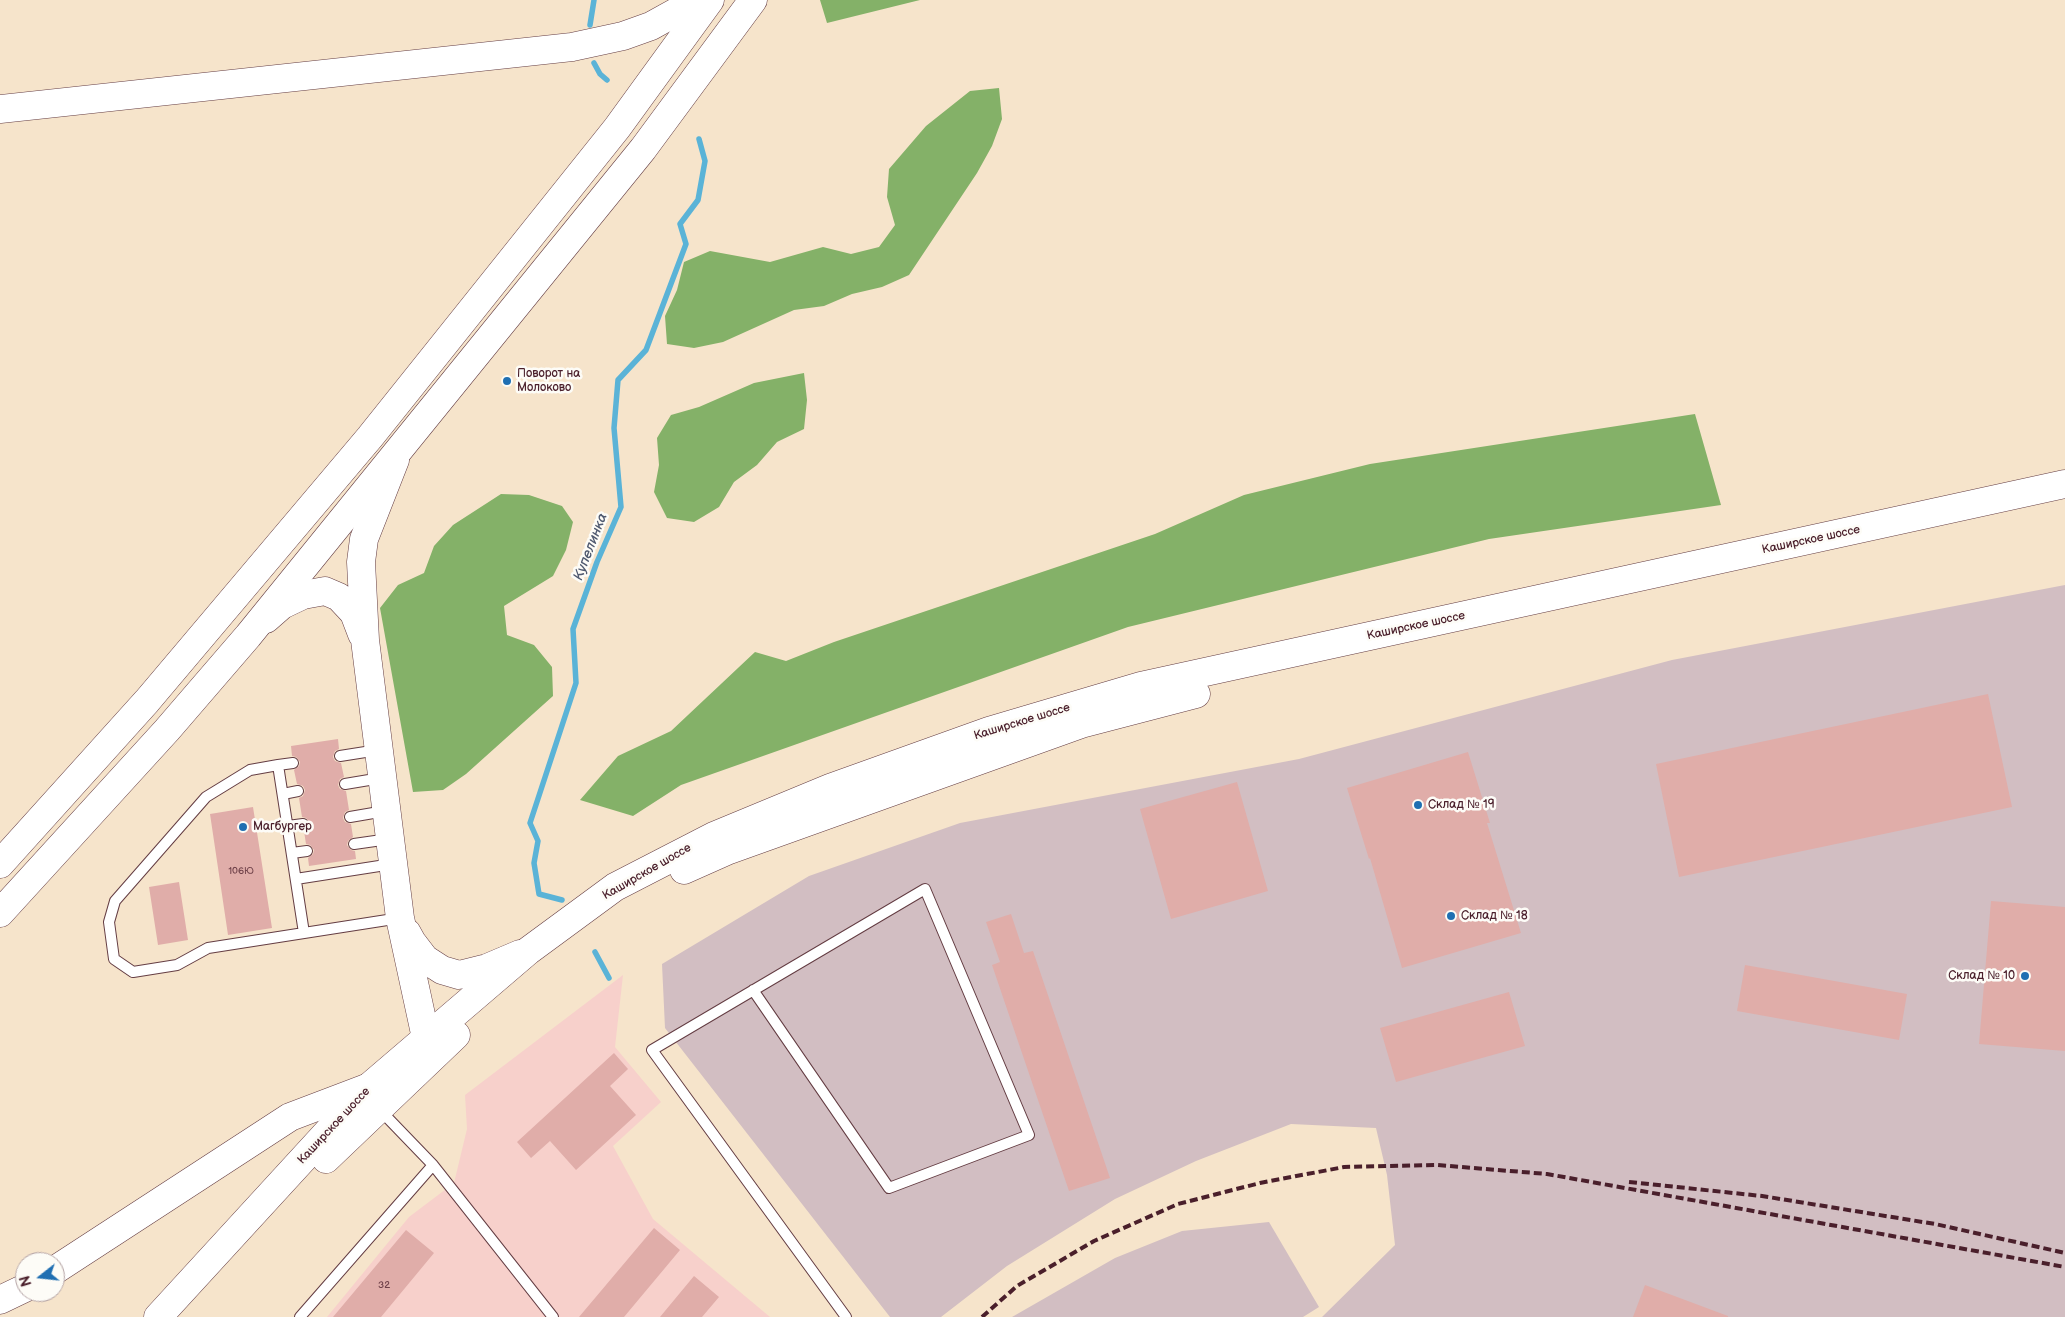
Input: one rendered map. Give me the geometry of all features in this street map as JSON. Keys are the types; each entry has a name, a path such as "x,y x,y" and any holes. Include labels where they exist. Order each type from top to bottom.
{"main road":[{"path":"0,109 572,46 623,36 651,26 678,11 691,0"},
{"path":"0,864 147,701 370,438 617,128 710,0"},
{"path":"0,913 167,730 248,636 643,149 753,0"},
{"path":"399,452 374,510 364,539 361,562 365,640 400,918 426,1038"},
{"name":"Каширское шоссе","path":"182,1317 311,1174 374,1097 426,1038 528,951 616,887 697,844 830,788 989,731 1141,686 2065,484"},
{"name":"Каширское шоссе","path":"158,1317 374,1097 514,982 592,924 677,873 729,850 1081,724 1160,702 2065,503"},
{"path":"248,636 282,604 303,595 325,591 339,597 354,613 365,640"},
{"path":"400,918 412,942 425,959 442,970 459,975 487,968 528,951"},
{"path":"65,1263 290,1117 374,1097"},
{"path":"0,1300 15,1293"}],"lane":[{"path":"340,756 378,750"},
{"path":"294,763 250,770 206,797 115,901 108,922 114,959 133,972 177,965 208,948 400,918"},
{"path":"278,765 304,933"},
{"path":"344,784 382,778"},
{"path":"283,794 298,791"},
{"path":"350,817 386,811"},
{"path":"288,826 303,824"},
{"path":"354,844 391,851"},
{"path":"292,854 307,851"},
{"path":"296,879 391,851"},
{"path":"753,990 889,1188 1030,1135 925,889 753,990 652,1050 846,1317"},
{"path":"374,1097 434,1165 553,1317"},
{"path":"300,1317 434,1165"}],"shaded area":[{"path":"2065,585 2065,1317 1322,1317 1395,1245 1387,1175 1376,1128 1291,1124 1196,1161 1115,1199 1007,1266 941,1317 890,1317 665,1028 662,964 809,876 960,823 1299,759 1672,660"},
{"path":"623,975 615,1047 661,1102 613,1146 653,1219 770,1317 327,1317 409,1217 454,1183 467,1129 465,1095"},
{"path":"1269,1222 1319,1307 1303,1317 1012,1317 1115,1258 1182,1231"}],"green space":[{"path":"820,0 920,0 827,23"},
{"path":"999,88 1002,119 992,146 977,173 909,275 882,287 852,294 824,306 794,310 723,342 694,348 667,344 665,316 677,290 684,262 710,251 770,262 823,247 851,254 879,247 895,225 887,197 889,169 926,126 970,91"},
{"path":"804,373 807,400 804,429 777,442 757,465 734,482 719,507 694,522 667,518 654,492 659,465 657,438 671,415 699,407 754,383"},
{"path":"1695,414 1721,505 1489,539 1128,627 681,785 633,816 580,800 618,756 671,731 755,652 786,661 834,642 1155,534 1244,495 1370,464"},
{"path":"501,494 529,495 562,506 573,522 566,550 553,576 504,606 507,635 534,645 552,667 553,696 466,774 443,790 413,792 380,608 398,585 424,573 434,546 453,525"}],"building":[{"path":"1988,694 2012,807 1679,877 1656,764"},
{"path":"338,739 339,749 335,751 333,757 335,761 341,763 344,777 340,779 338,785 340,789 346,791 349,810 345,812 343,818 345,822 351,824 353,837 348,841 347,845 351,850 355,851 356,859 309,866 308,858 313,854 314,850 310,845 306,844 304,831 309,827 310,823 306,818 302,817 299,798 303,796 305,790 303,786 297,784 294,770 299,766 300,762 296,757 292,756 291,746"},
{"path":"1468,752 1490,823 1487,823 1521,933 1402,968 1370,858 1347,788"},
{"path":"1237,782 1268,891 1171,919 1140,809"},
{"path":"253,807 272,928 228,935 210,814"},
{"path":"179,882 188,940 158,945 149,887"},
{"name":"Склад № 10","path":"1991,901 2065,907 2065,1051 1979,1044"},
{"path":"1011,914 1024,953 1033,951 1110,1178 1069,1191 992,965 1000,962 986,922"},
{"path":"1745,965 1907,994 1899,1040 1737,1011"},
{"path":"1509,992 1525,1046 1396,1082 1380,1028"},
{"path":"614,1053 628,1069 610,1086 636,1115 576,1170 550,1141 531,1158 517,1142"},
{"path":"654,1228 680,1250 624,1317 579,1317"},
{"path":"406,1230 434,1253 381,1317 333,1317"},
{"path":"694,1276 719,1297 702,1317 660,1317"},
{"path":"1645,1285 1728,1316 1728,1317 1633,1317"}],"waterway":[{"name":"Купелинка","path":"590,25 594,0"},
{"name":"Купелинка","path":"594,63 600,74 607,80"},
{"name":"Купелинка","path":"562,900 539,894 534,863 538,841 530,823 576,683 573,629 597,562 621,507 614,428 618,380 646,350 686,244 680,224 698,200 705,161 699,139"},
{"name":"Купелинка","path":"595,952 609,978"}],"railway":[{"path":"982,1317 1017,1286 1094,1241 1178,1204 1260,1183 1344,1167 1437,1165 1547,1174 2065,1267"},
{"path":"1629,1182 1762,1196 1935,1224 2065,1253"}],"place":[{"name":"Поворот на Молоково","path":"507,381"},
{"name":"Склад № 19","path":"1418,805"},
{"name":"Магбургер","path":"243,827"},
{"name":"Склад № 18","path":"1451,916"},
{"name":"Склад № 10","path":"2025,976"}]}
